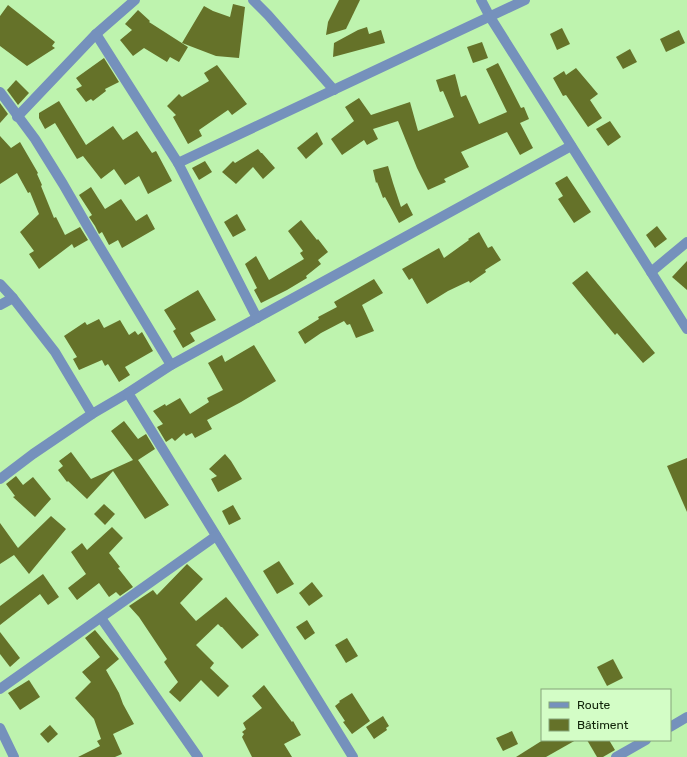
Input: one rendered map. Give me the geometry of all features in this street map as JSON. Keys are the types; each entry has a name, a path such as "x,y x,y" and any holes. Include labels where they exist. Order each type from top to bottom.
{"street":[{"path":"17,117 96,34 135,0"},
{"path":"253,0 334,90"},
{"path":"481,0 490,17 687,329"},
{"path":"178,163 525,0"},
{"path":"96,34 178,163 257,318"},
{"path":"0,92 35,140 63,184 171,365"},
{"path":"0,479 33,454 92,414 171,365 571,146"},
{"path":"651,272 687,242"},
{"path":"0,284 13,298 55,352 92,414"},
{"path":"0,305 13,298"},
{"path":"128,393 353,757"},
{"path":"0,689 216,536"},
{"path":"100,618 198,757"},
{"path":"671,726 687,717"},
{"path":"0,728 14,757"},
{"path":"616,757 644,741"}],"building":[{"path":"339,0 360,0 346,29 326,35 328,22"},
{"path":"233,4 245,7 239,58 216,56 182,43 204,6 230,17"},
{"path":"8,5 55,42 52,46 55,48 27,66 0,46 0,16"},
{"path":"138,10 150,21 149,22 188,47 179,62 170,57 167,62 144,48 133,56 120,40 132,30 125,24"},
{"path":"367,27 369,34 381,30 385,43 333,57 334,43 358,30"},
{"path":"562,28 570,44 557,50 550,34"},
{"path":"679,30 685,43 666,52 660,39"},
{"path":"482,42 488,58 473,63 467,47"},
{"path":"630,49 637,62 623,69 616,57"},
{"path":"104,58 119,82 105,89 106,91 93,101 91,99 86,102 76,89 82,86 76,78"},
{"path":"498,63 521,108 524,107 529,119 520,123 533,148 520,155 507,132 461,152 469,167 444,179 446,182 428,190 417,168 398,121 373,129 378,139 367,145 364,140 342,155 331,139 354,121 345,107 359,98 371,115 410,102 418,131 454,117 443,91 440,92 436,80 455,74 461,97 466,95 479,124 507,112 486,69"},
{"path":"217,65 247,104 232,115 228,110 199,130 202,136 188,144 173,117 176,115 167,106 179,94 182,97 209,81 204,73"},
{"path":"576,68 598,94 590,100 602,118 588,127 566,95 563,96 553,78 564,71 566,75"},
{"path":"16,80 29,93 18,105 7,90"},
{"path":"59,101 86,145 113,126 123,140 137,131 152,153 156,151 172,181 148,194 139,176 125,185 114,169 101,179 83,156 77,159 55,123 45,129 39,118 39,113"},
{"path":"0,103 8,114 0,123"},
{"path":"610,121 621,137 608,146 596,129"},
{"path":"317,132 323,144 306,159 297,148"},
{"path":"0,136 11,148 20,142 38,173 41,186 54,218 56,217 65,235 80,227 88,240 74,248 72,244 39,269 29,254 34,251 20,232 39,214 30,192 28,193 17,173 0,184"},
{"path":"258,149 275,168 263,179 253,167 236,184 222,172 233,161 235,163"},
{"path":"205,161 212,172 199,180 192,168"},
{"path":"388,166 401,207 407,203 413,215 399,223 385,197 383,198 377,182 376,183 373,170"},
{"path":"567,176 591,212 574,223 558,199 563,196 555,183"},
{"path":"91,187 105,209 121,199 136,221 147,214 155,229 122,248 118,240 109,245 102,232 99,234 89,217 92,215 79,195"},
{"path":"237,214 246,230 233,237 224,222"},
{"path":"301,220 328,252 318,260 321,264 306,276 307,278 261,303 254,290 257,288 245,264 256,256 269,280 304,259 300,253 303,251 288,231"},
{"path":"657,226 667,239 655,248 646,235"},
{"path":"479,232 488,248 492,246 501,260 485,270 486,272 470,283 469,281 448,291 427,304 412,278 409,280 402,269 439,248 444,258"},
{"path":"687,261 687,290 672,277"},
{"path":"587,271 655,353 643,363 617,333 615,335 572,283"},
{"path":"374,279 383,293 362,305 374,331 356,338 350,324 347,325 344,321 321,333 305,344 298,332 319,319 318,317 337,307 334,302"},
{"path":"198,290 216,320 190,333 195,341 183,348 173,331 176,329 164,310"},
{"path":"99,319 104,328 120,320 129,335 135,331 138,335 142,332 153,351 125,367 130,375 119,382 108,364 105,366 102,360 79,370 73,359 77,357 64,336 85,322 87,325"},
{"path":"254,345 276,381 207,420 212,429 195,438 192,433 186,436 184,433 175,441 172,438 166,442 157,427 163,424 153,411 180,398 190,414 209,402 207,398 223,390 208,363 222,355 225,362"},
{"path":"124,421 138,439 146,434 155,449 138,460 169,505 145,519 113,471 87,499 68,481 67,482 58,470 63,466 59,461 71,452 91,479 133,460 111,431"},
{"path":"225,454 242,479 218,492 211,479 217,476 209,469"},
{"path":"687,458 687,512 667,466"},
{"path":"16,476 23,485 33,477 51,499 35,517 13,497 15,496 6,484"},
{"path":"104,504 115,514 105,525 94,514"},
{"path":"233,505 241,519 229,525 222,511"},
{"path":"51,516 66,529 29,574 14,555 0,564 0,523 18,548"},
{"path":"112,527 123,538 109,553 120,567 118,568 133,587 120,596 116,592 109,597 99,583 77,600 68,588 86,574 71,552 82,543 87,550"},
{"path":"279,561 294,584 277,594 263,571"},
{"path":"187,564 203,579 180,603 196,621 226,597 259,635 242,649 218,624 196,645 214,663 210,668 229,686 218,697 201,680 180,702 169,692 178,682 164,662 167,659 139,617 129,606 153,590 157,595"},
{"path":"43,574 59,597 48,605 40,594 0,625 0,606"},
{"path":"312,582 323,596 309,606 299,593"},
{"path":"307,620 315,633 305,640 296,627"},
{"path":"95,630 119,659 106,670 134,724 113,734 122,754 115,757 78,757 100,746 97,741 101,739 94,719 75,698 91,682 82,672 100,657 85,638"},
{"path":"0,632 20,658 10,667 0,654"},
{"path":"347,638 358,656 346,663 335,645"},
{"path":"613,659 623,678 607,686 597,667"},
{"path":"29,680 40,697 20,710 8,693"},
{"path":"264,685 292,722 293,721 301,735 284,744 292,757 252,757 242,737 244,734 242,732 246,729 243,723 262,708 252,696"},
{"path":"352,693 370,721 352,734 343,722 345,721 335,706 340,702 339,701"},
{"path":"383,716 389,726 386,728 387,730 374,739 366,727"},
{"path":"50,725 58,734 48,743 40,734"},
{"path":"512,731 518,744 503,751 496,738"},
{"path":"541,741 574,741 546,757 516,757"},
{"path":"588,741 610,741 615,750 603,757 597,757"}]}
